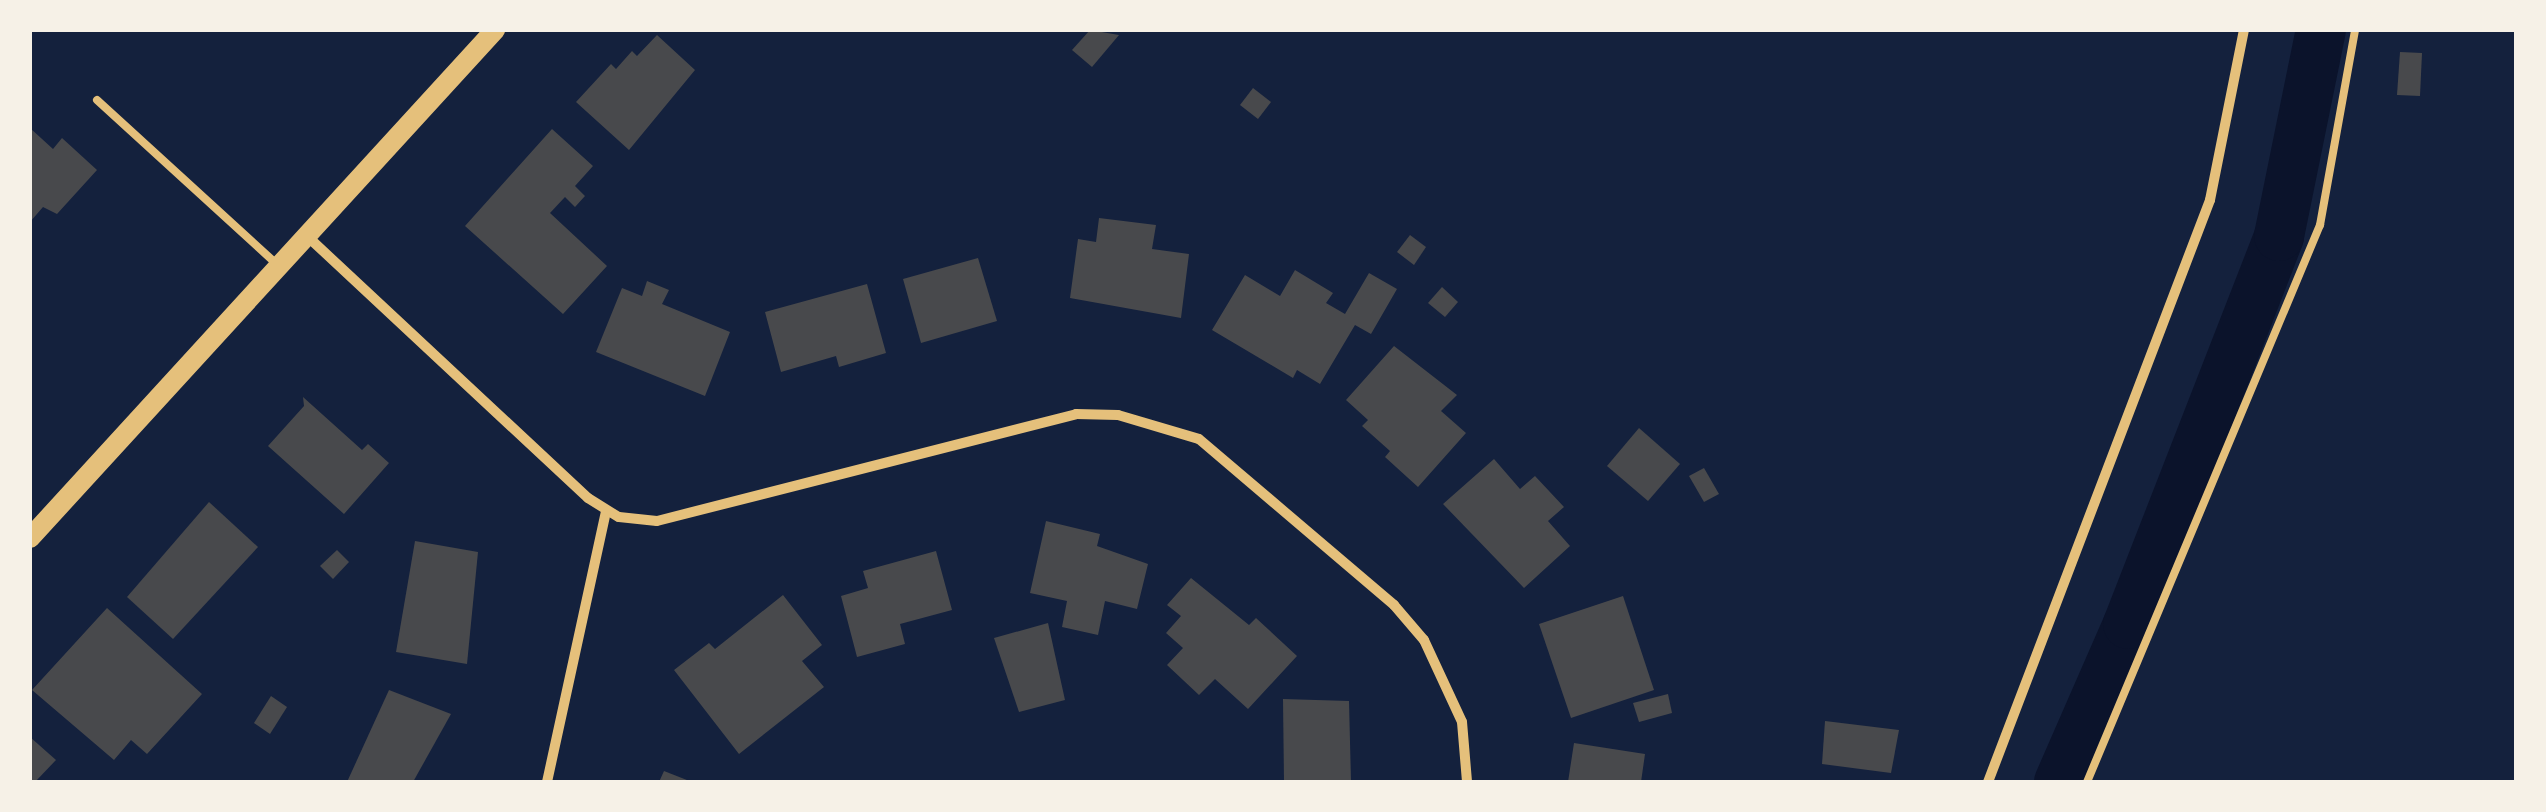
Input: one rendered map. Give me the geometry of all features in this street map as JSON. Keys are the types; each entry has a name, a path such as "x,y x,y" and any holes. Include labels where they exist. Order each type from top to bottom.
{"main road":[{"path":"30,538 495,30"}],"street":[{"path":"1988,782 2210,200 2244,30"},
{"path":"306,236 606,511 657,520 1024,422 1076,414 1157,424 1229,459 1394,604 1446,679 1468,777"},
{"path":"548,782 606,511"}],"lane":[{"path":"2088,782 2320,225 2355,30"},
{"path":"97,100 279,267"}],"building":[{"path":"1090,30 1119,35 1092,67 1072,50"},
{"path":"657,35 695,70 629,150 576,102 611,64 616,69 632,51 637,56"},
{"path":"2400,52 2422,53 2420,96 2397,95"},
{"path":"1253,88 1271,102 1258,119 1240,105"},
{"path":"30,128 53,149 62,138 97,170 57,214 43,207 30,222"},
{"path":"552,129 593,166 575,186 585,196 575,207 565,197 550,213 607,266 563,314 465,226"},
{"path":"1099,218 1156,225 1152,249 1189,254 1181,318 1070,298 1078,239 1096,242"},
{"path":"1410,235 1426,247 1414,265 1397,252"},
{"path":"978,258 997,321 921,343 903,279"},
{"path":"1295,270 1333,293 1326,303 1345,314 1369,273 1397,289 1371,334 1355,325 1320,384 1297,370 1293,378 1212,330 1245,275 1280,296"},
{"path":"647,281 669,290 662,304 730,332 705,396 596,352 622,288 642,296"},
{"path":"867,284 886,353 839,367 836,356 781,372 765,312"},
{"path":"1442,287 1458,302 1445,317 1428,303"},
{"path":"1394,346 1457,395 1441,411 1466,433 1418,487 1385,457 1390,451 1362,426 1368,420 1346,400"},
{"path":"303,397 362,450 368,444 389,463 344,514 268,446 304,406"},
{"path":"1639,428 1680,464 1648,501 1607,466"},
{"path":"1494,459 1520,489 1535,476 1564,507 1548,521 1570,546 1524,588 1443,504"},
{"path":"1704,468 1719,494 1704,502 1689,476"},
{"path":"209,502 258,547 173,639 127,597"},
{"path":"1046,521 1100,534 1097,546 1148,564 1137,609 1105,601 1098,635 1062,627 1067,601 1030,593"},
{"path":"415,541 478,552 467,664 396,652"},
{"path":"337,550 349,562 333,579 320,566"},
{"path":"936,551 952,610 900,624 905,644 857,657 841,596 868,588 863,571"},
{"path":"1191,578 1249,625 1256,618 1297,656 1248,709 1215,679 1199,695 1167,665 1183,648 1166,633 1181,616 1167,605"},
{"path":"783,595 822,645 802,661 824,687 739,754 674,670 709,643 715,649"},
{"path":"1623,596 1654,690 1571,718 1539,624"},
{"path":"107,608 202,694 147,754 131,740 114,760 32,690"},
{"path":"1048,623 1065,700 1019,712 994,638"},
{"path":"389,690 451,714 413,782 347,782"},
{"path":"1668,694 1672,713 1639,722 1633,703"},
{"path":"271,696 287,707 270,734 254,723"},
{"path":"1283,699 1349,701 1351,782 1284,782"},
{"path":"1825,721 1899,730 1891,773 1822,764"},
{"path":"30,737 56,760 35,782 30,782"},
{"path":"1574,743 1645,754 1641,782 1568,782"},
{"path":"664,771 692,782 659,782"}],"waterway":[{"path":"2059,782 2128,624 2279,236 2321,30"}]}
